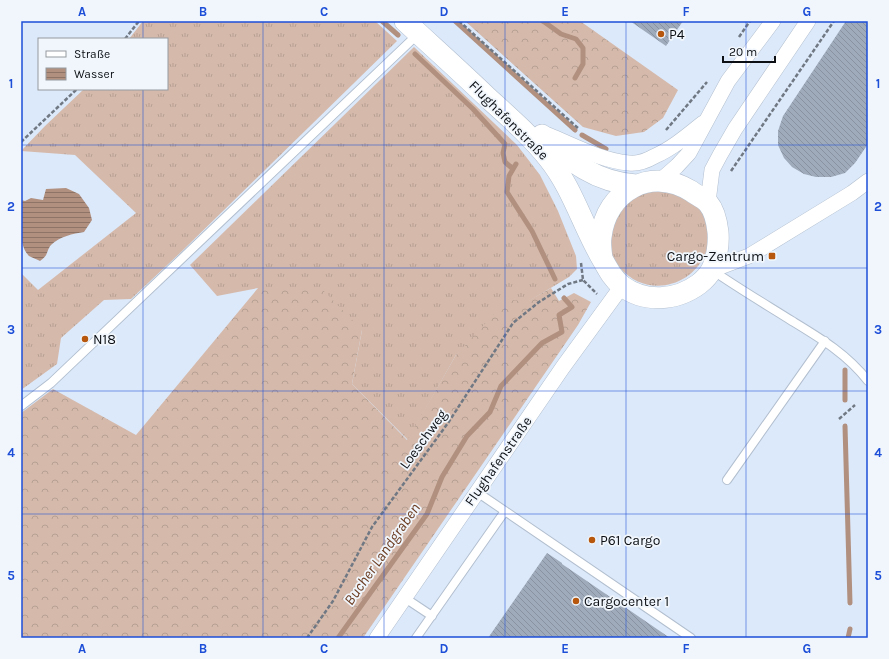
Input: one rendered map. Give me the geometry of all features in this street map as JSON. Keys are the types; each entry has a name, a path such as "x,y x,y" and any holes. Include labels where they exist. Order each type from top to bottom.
{"main road":[{"name":"Flughafenstraße","path":"415,25 459,58 568,158 591,174 617,182 636,185 661,180 683,186 708,202 715,217 718,234 717,251 712,270 704,280 691,290 668,297 659,298 644,296 622,286 610,274 590,237 569,190 550,160 522,129 415,25"},
{"name":"Flughafenstraße","path":"602,258 600,238 608,213 618,198 636,185"}],"street":[{"name":"Flughafenstraße","path":"661,180 678,166 689,153 728,81 773,21"},
{"name":"Flughafenstraße","path":"708,202 712,170 720,155 808,21"},
{"name":"Flughafenstraße","path":"539,132 610,160 630,164 656,156 676,144 708,119"},
{"name":"Flughafenstraße","path":"712,270 749,256 852,193 868,181"},
{"name":"Flughafenstraße","path":"377,638 563,367 622,286"}],"lane":[{"path":"21,406 51,384 415,25"},
{"path":"712,270 825,341 857,367 868,381"},
{"path":"727,480 825,341"},
{"path":"477,492 691,638"},
{"path":"416,638 505,511"},
{"path":"405,598 432,616"}],"path":[{"path":"126,38 139,21"},
{"path":"459,21 582,131"},
{"path":"737,40 750,21"},
{"path":"729,176 834,21"},
{"path":"662,134 710,79"},
{"path":"21,142 76,90"},
{"path":"581,258 583,280 594,292 609,303"},
{"name":"Loeschweg","path":"307,638 333,601 372,527 448,423 513,323 539,302 568,284 583,280"},
{"path":"839,419 855,405"}],"green space":[{"path":"143,21 375,21 397,41 131,299 104,300 61,338 57,364 21,390 21,273 38,290 136,213 75,155 21,151 83,90 168,90 168,38 130,38"},
{"path":"465,21 580,21 678,90 663,118 644,132 616,136 583,127"},
{"path":"414,47 517,145 540,175 558,211 576,256 577,269 569,277 529,301 456,355 408,440 352,384 362,330 258,288 217,296 190,265"},
{"path":"647,184 699,202 710,231 706,252 699,264 690,274 679,281 668,285 655,286 642,283 631,277 620,268 612,256 608,246 614,207"},
{"path":"320,287 362,330 352,384 407,440 456,355 507,300 528,301 551,288 559,301 574,293 591,302 578,325 363,638 21,638 21,413 53,389 136,435 258,288"}],"water":[{"path":"66,188 79,194 89,208 92,220 84,232 58,239 49,247 45,257 40,261 29,256 23,245 20,229 21,200 25,201 31,198 43,200 46,189"}],"building":[{"name":"P4","path":"630,21 683,21 666,46"},
{"path":"846,21 868,21 868,144 855,163 845,173 831,177 816,177 804,174 792,167 784,158 778,145 778,131 783,116"},
{"name":"Cargocenter 1","path":"547,553 562,564 670,638 488,638"}],"waterway":[{"path":"382,21 398,35"},
{"path":"455,21 575,130"},
{"name":"Bucher Landgraben","path":"543,21 561,34 576,39 583,48 583,64 575,78"},
{"path":"415,54 473,109 505,144 503,153 505,162 513,169"},
{"path":"582,135 606,149"},
{"name":"Bucher Landgraben","path":"516,164 509,176 507,192 532,231 555,279"},
{"name":"Bucher Landgraben","path":"338,638 427,514 442,477 467,436 490,412 501,386 542,343 562,332 559,315 572,307 564,298"},
{"path":"845,370 845,400"},
{"path":"845,426 850,603"},
{"path":"848,638 850,629"}],"place":[{"name":"P4","path":"661,34"},
{"name":"Cargo-Zentrum","path":"772,256"},
{"name":"N18","path":"85,339"},
{"name":"P61 Cargo","path":"592,540"},
{"name":"Cargocenter 1","path":"576,601"}]}
